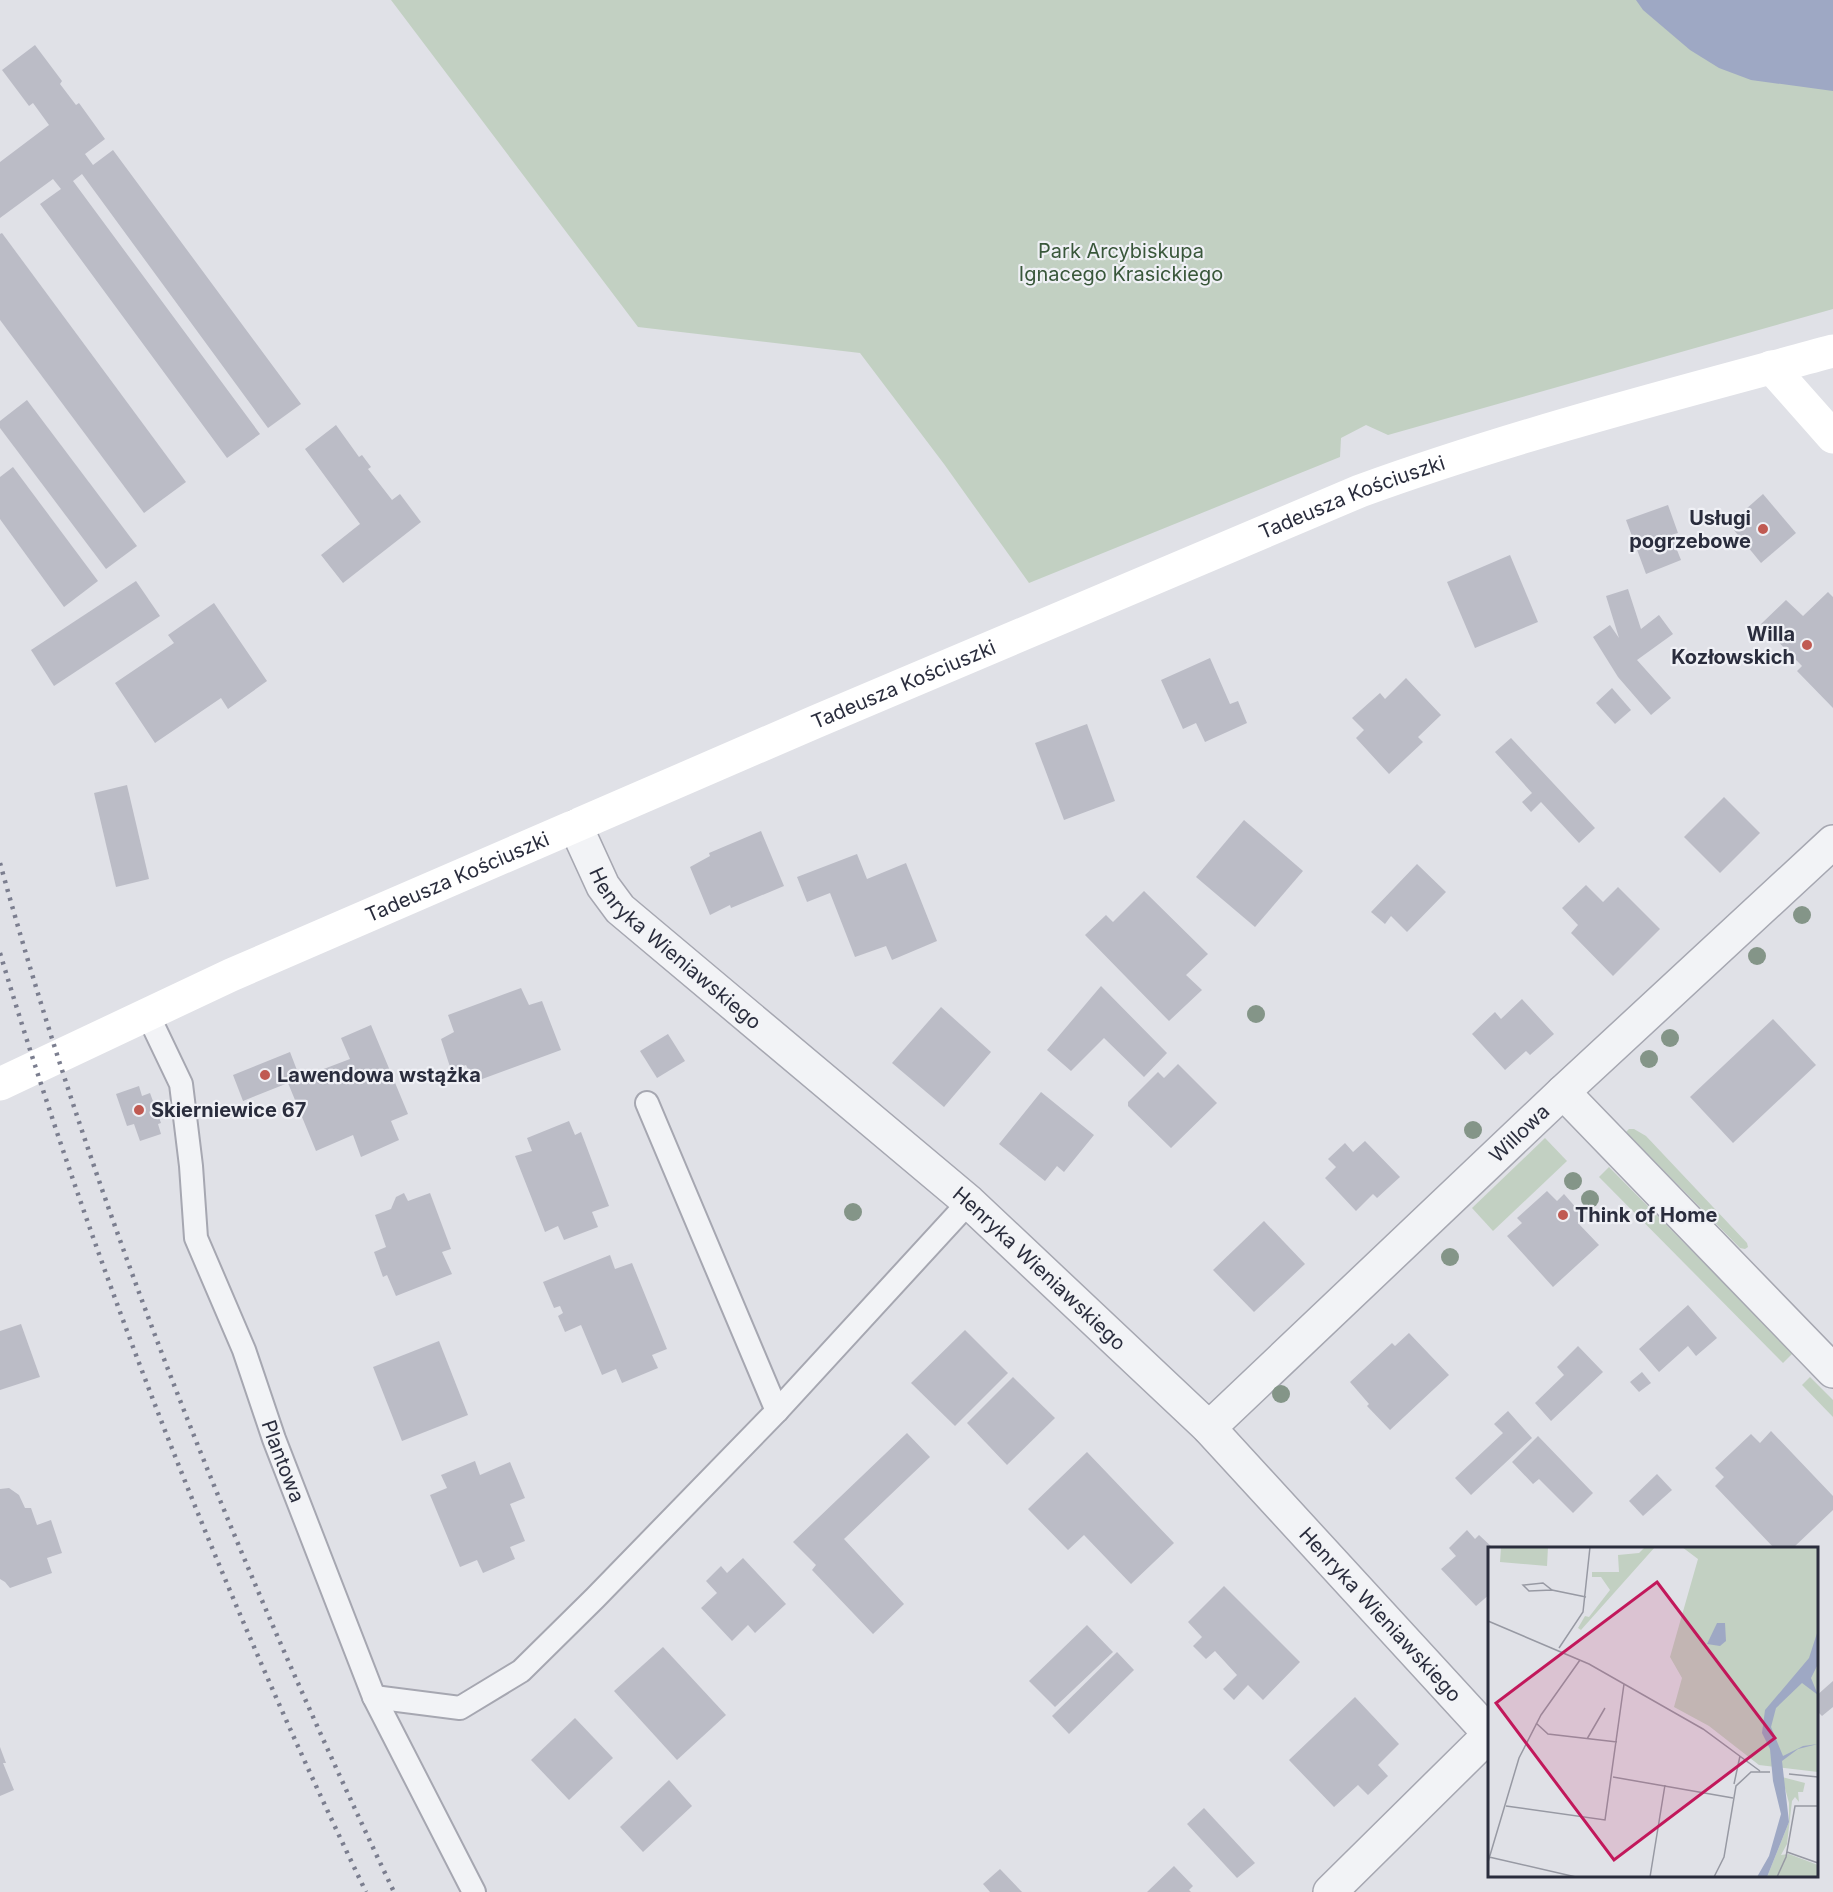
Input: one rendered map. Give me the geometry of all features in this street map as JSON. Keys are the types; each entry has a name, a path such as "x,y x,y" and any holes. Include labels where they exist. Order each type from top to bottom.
{"street":[{"name":"Tadeusza Kościuszki","path":"0,1084 231,975 815,722 1360,491 1428,466 1506,442 1833,351"},
{"path":"1771,367 1833,436"},
{"name":"Henryka Wieniawskiego","path":"576,827 603,886 620,909 969,1202 1209,1428 1488,1732"},
{"name":"Willowa","path":"1209,1428 1563,1092 1833,842"},
{"path":"1563,1092 1833,1371"},
{"name":"Henryka Wieniawskiego","path":"1330,1892 1488,1736"}],"lane":[{"name":"Plantowa","path":"148,1015 181,1084 191,1166 196,1238 244,1350 274,1439 374,1697 474,1892"},
{"path":"647,1103 777,1411"},
{"path":"374,1697 460,1708 521,1671 777,1411 969,1202"}],"green space":[{"name":"Park Arcybiskupa Ignacego Krasickiego","path":"391,0 1833,0 1833,309 1388,435 1366,425 1341,438 1340,457 1029,583 944,464 860,353 638,327"},
{"path":"1634,1129 1646,1136 1747,1243 1748,1247 1740,1248 1626,1132"},
{"path":"1545,1138 1567,1161 1493,1231 1472,1208"},
{"path":"1609,1167 1793,1353 1783,1363 1599,1177"},
{"path":"1810,1377 1833,1400 1833,1417 1802,1385"}],"water":[{"path":"1636,0 1833,0 1833,91 1751,80 1719,68 1690,50 1643,10"}],"building":[{"path":"35,45 62,81 60,84 76,105 79,103 105,139 85,154 93,165 113,150 301,404 268,428 82,174 73,181 260,434 227,458 40,204 61,189 53,179 0,218 0,162 49,125 33,103 29,106 2,70"},
{"path":"2,233 186,482 144,513 0,320 0,234"},
{"path":"27,400 137,546 106,569 0,428 0,421"},
{"path":"336,425 359,457 362,455 371,467 368,469 392,500 400,494 421,522 343,583 321,555 360,524 305,449"},
{"path":"13,467 98,581 64,607 0,519 0,477"},
{"name":"Usługi pogrzebowe","path":"1763,494 1796,533 1761,563 1729,524"},
{"path":"1668,505 1678,533 1671,535 1681,560 1646,574 1626,520"},
{"path":"1510,555 1538,622 1475,648 1447,582"},
{"path":"136,581 160,616 54,686 31,650"},
{"path":"1628,589 1641,629 1659,615 1673,634 1637,660 1671,698 1651,715 1618,677 1593,637 1610,625 1619,638 1606,596"},
{"name":"Willa Kozłowskich","path":"1828,592 1833,597 1833,708 1797,671 1802,666 1761,624 1786,600 1803,616"},
{"path":"214,603 267,681 228,709 221,698 155,743 115,683 174,643 168,635"},
{"path":"1210,658 1230,704 1238,701 1247,723 1205,742 1196,723 1183,729 1161,680"},
{"path":"1406,678 1441,715 1418,737 1423,742 1389,774 1356,738 1364,730 1352,718 1380,693 1385,699"},
{"path":"1612,688 1631,710 1615,724 1596,703"},
{"path":"1087,724 1115,801 1064,820 1035,743"},
{"path":"1511,738 1595,828 1579,843 1541,802 1531,812 1522,802 1532,793 1495,752"},
{"path":"127,785 149,879 116,887 94,793"},
{"path":"1724,797 1760,833 1720,873 1684,837"},
{"path":"1244,820 1303,871 1255,927 1196,877"},
{"path":"761,831 784,886 731,908 730,905 710,915 690,867 710,856 709,853"},
{"path":"857,854 867,879 906,863 937,941 892,960 886,946 855,957 830,893 807,902 797,877"},
{"path":"1417,864 1446,892 1407,932 1391,916 1385,924 1371,912"},
{"path":"1586,885 1603,902 1618,887 1660,929 1613,976 1571,933 1578,925 1562,908"},
{"path":"1144,891 1208,954 1186,975 1202,990 1169,1021 1085,935 1106,915 1113,922"},
{"path":"1101,986 1167,1053 1144,1077 1104,1038 1071,1071 1047,1050"},
{"path":"521,988 529,1005 542,1001 561,1050 474,1082 466,1065 451,1070 441,1039 454,1032 448,1015"},
{"path":"1522,999 1554,1034 1530,1055 1526,1051 1505,1070 1472,1034 1495,1012 1501,1019"},
{"path":"941,1007 991,1052 944,1107 892,1063"},
{"path":"1773,1019 1816,1065 1733,1143 1690,1097"},
{"path":"371,1025 408,1114 391,1121 399,1140 361,1157 353,1135 316,1151 288,1083 243,1101 233,1075 290,1052 300,1078 350,1059 341,1038"},
{"path":"668,1034 685,1061 657,1078 640,1051"},
{"path":"1178,1064 1217,1103 1171,1148 1128,1106 1128,1102 1158,1072 1164,1078"},
{"name":"Skierniewice 67","path":"139,1086 142,1096 150,1093 161,1123 158,1124 161,1134 140,1141 134,1124 127,1126 116,1094"},
{"path":"1041,1092 1094,1135 1064,1172 1057,1166 1045,1181 999,1144"},
{"path":"569,1121 575,1135 581,1132 609,1206 592,1212 598,1227 564,1240 558,1226 545,1232 515,1156 532,1151 527,1138"},
{"path":"1365,1141 1400,1177 1377,1198 1373,1194 1356,1211 1325,1178 1336,1167 1328,1159 1345,1143 1353,1152"},
{"path":"1547,1191 1557,1201 1564,1194 1585,1218 1578,1223 1599,1245 1553,1287 1507,1236 1522,1223 1517,1218"},
{"path":"404,1193 408,1201 430,1193 451,1249 442,1252 452,1274 396,1296 387,1275 383,1277 374,1252 386,1247 375,1215 391,1209 396,1197"},
{"path":"1264,1221 1305,1264 1254,1312 1213,1270"},
{"path":"610,1255 615,1269 632,1263 667,1349 652,1355 658,1368 622,1383 616,1369 602,1375 581,1325 565,1332 558,1316 563,1313 560,1306 554,1308 543,1282"},
{"path":"1688,1305 1717,1338 1696,1356 1688,1346 1659,1372 1639,1349"},
{"path":"21,1324 40,1377 0,1390 0,1331"},
{"path":"965,1330 1008,1373 955,1426 911,1383"},
{"path":"1409,1333 1449,1375 1390,1430 1367,1406 1369,1404 1350,1382 1392,1343 1395,1346"},
{"path":"439,1341 468,1415 402,1441 373,1367"},
{"path":"1578,1346 1603,1372 1551,1421 1535,1403 1564,1375 1557,1367"},
{"path":"1642,1372 1651,1383 1639,1392 1630,1382"},
{"path":"1013,1377 1055,1418 1007,1465 967,1423"},
{"path":"1508,1411 1532,1438 1471,1495 1455,1478 1503,1433 1494,1424"},
{"path":"1771,1431 1833,1496 1833,1510 1794,1547 1773,1547 1715,1486 1724,1477 1715,1468 1751,1434 1760,1443"},
{"path":"907,1433 930,1457 844,1539 904,1604 873,1634 812,1570 816,1565 793,1542"},
{"path":"1538,1436 1593,1493 1573,1513 1539,1479 1533,1484 1512,1462"},
{"path":"1087,1452 1174,1543 1131,1584 1084,1535 1068,1550 1028,1509"},
{"path":"475,1461 480,1475 510,1462 525,1498 510,1504 525,1541 510,1547 515,1559 483,1573 477,1560 460,1567 430,1495 447,1488 441,1475"},
{"path":"1657,1474 1672,1490 1643,1516 1629,1501"},
{"path":"9,1488 19,1495 25,1508 31,1508 37,1525 51,1520 62,1553 47,1558 52,1573 10,1588 0,1579 0,1489"},
{"path":"1467,1530 1475,1539 1479,1535 1492,1547 1488,1547 1488,1596 1476,1606 1441,1569 1456,1556 1449,1548"},
{"path":"743,1558 786,1604 755,1633 748,1625 732,1641 701,1608 717,1593 706,1581 721,1566 727,1573"},
{"path":"1224,1586 1300,1662 1263,1700 1248,1685 1234,1700 1223,1689 1237,1675 1215,1651 1206,1659 1193,1646 1202,1637 1188,1622"},
{"path":"1087,1625 1113,1652 1055,1707 1029,1681"},
{"path":"663,1647 726,1715 677,1760 614,1691"},
{"path":"1117,1652 1134,1670 1069,1734 1052,1716"},
{"path":"1833,1681 1833,1707 1822,1716 1818,1712 1818,1694"},
{"path":"1355,1697 1399,1744 1378,1765 1388,1776 1368,1795 1358,1785 1334,1807 1289,1760"},
{"path":"575,1718 613,1758 569,1800 531,1760"},
{"path":"0,1747 6,1763 3,1763 14,1790 0,1796"},
{"path":"669,1780 692,1806 643,1852 620,1827"},
{"path":"1204,1808 1255,1863 1237,1878 1187,1824"},
{"path":"1174,1866 1193,1886 1189,1890 1191,1892 1147,1892"},
{"path":"1000,1869 1022,1892 990,1892 983,1884"}],"railway":[{"path":"0,863 81,1127 174,1386 280,1641 394,1892"},
{"path":"0,953 78,1193 165,1430 261,1663 366,1892"}],"place":[{"name":"Usługi pogrzebowe","path":"1763,529"},
{"name":"Willa Kozłowskich","path":"1807,645"},
{"name":"Lawendowa wstążka","path":"265,1075"},
{"name":"Skierniewice 67","path":"139,1110"},
{"name":"Think of Home","path":"1563,1215"}]}
